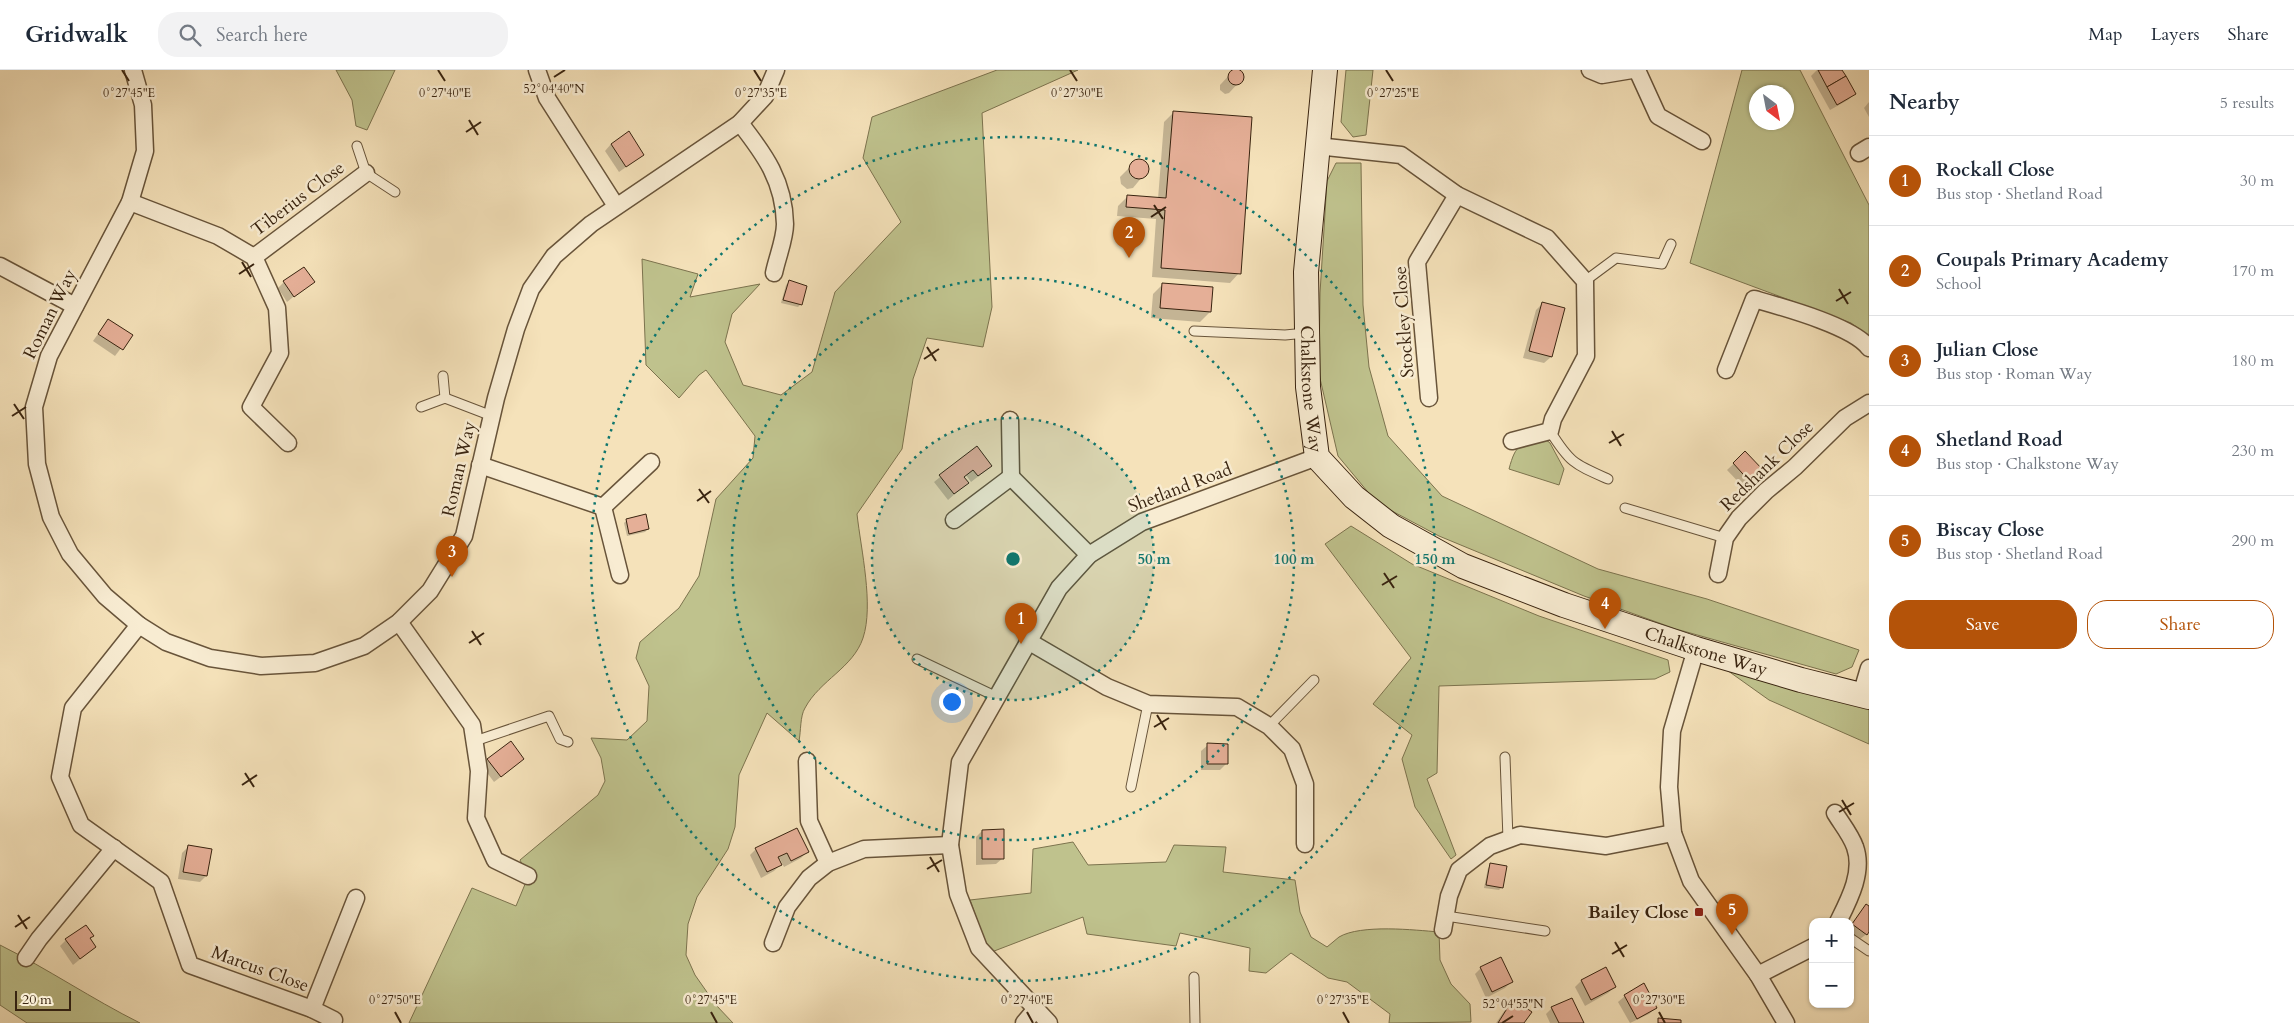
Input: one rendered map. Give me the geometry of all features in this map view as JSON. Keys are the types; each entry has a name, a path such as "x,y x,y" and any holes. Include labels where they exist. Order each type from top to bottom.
{"street":[{"name":"Roman Way","path":"133,70 143,105 145,151 130,202 49,356 34,407 37,464 51,517 70,554 105,596 139,626 166,642 210,658 261,666 315,663 364,646 399,622 430,591 464,536 492,416 516,329 531,289 554,256 591,224 740,123 765,96 776,70"},
{"path":"537,70 547,98 616,206"},
{"name":"Chalkstone Way","path":"1325,70 1306,272 1308,387 1317,458 1354,497 1391,526 1463,566 1564,605 1696,649 1801,680 1865,696"},
{"path":"1590,70 1602,75 1632,70"},
{"path":"1637,70 1658,116 1702,141"},
{"path":"740,123 765,154 779,184 785,225 774,273"},
{"path":"1317,146 1402,155 1457,195 1547,238 1585,280 1586,356 1553,419 1550,431 1512,441"},
{"name":"Tiberius Close","path":"254,257 366,173"},
{"name":"Stockley Close","path":"1430,398 1417,262 1457,195"},
{"name":"Tiberius Close","path":"130,202 218,236 254,257 277,308 280,353 251,407 288,443"},
{"path":"0,266 75,306"},
{"path":"1726,370 1754,299 1829,324 1863,340 1869,348"},
{"name":"Redshank Close","path":"1718,574 1725,538 1739,518 1845,418 1869,403"},
{"path":"1010,420 1011,477 1089,555"},
{"name":"Shetland Road","path":"1049,1023 979,948 958,894 950,845 960,762 1059,588 1089,555 1142,522 1317,458"},
{"path":"603,507 651,462"},
{"path":"480,465 603,507"},
{"path":"954,520 1011,477"},
{"path":"603,507 620,575"},
{"path":"399,622 472,725 479,771 476,818 495,860 528,876"},
{"name":"Marcus Close","path":"139,626 73,708 60,777 82,825 160,882 190,965 312,1009 334,1020"},
{"path":"1028,641 1107,687 1148,704 1237,707 1269,726 1292,749 1305,784 1305,844"},
{"path":"1696,649 1672,731 1670,786 1673,833 1691,882 1758,975 1786,1023"},
{"path":"1865,696 1869,668"},
{"path":"807,761 809,821 828,863"},
{"path":"1835,812 1862,846 1853,891 1840,918"},
{"path":"1444,923 1449,896 1459,870 1490,846 1520,834 1606,846 1673,833"},
{"path":"772,943 787,907 809,878 828,863 864,849 950,845"},
{"path":"26,958 38,939 114,848"},
{"name":"Marcus Close","path":"312,1009 356,898"},
{"path":"1758,975 1809,949"},
{"path":"1024,1023 1035,1010"}],"lane":[{"path":"357,146 366,173 395,192"},
{"path":"1585,280 1616,258 1662,264 1671,244"},
{"path":"1194,331 1284,335 1306,333"},
{"path":"443,376 446,398"},
{"path":"421,407 446,398 492,416"},
{"path":"1550,431 1564,452 1577,466 1608,479"},
{"path":"1625,508 1725,538"},
{"path":"917,659 997,697"},
{"path":"1269,726 1314,680"},
{"path":"1131,787 1148,704"},
{"path":"475,741 549,716 560,739 568,742"},
{"path":"1505,757 1508,839"},
{"path":"1444,923 1545,931"},
{"path":"1854,941 1869,951"},
{"path":"1194,977 1196,1023"}],"green space":[{"path":"336,70 395,70 367,130 356,126 352,100"},
{"path":"997,70 1078,70 982,113 992,307 983,347 927,338 913,379 902,449 857,514 867,594 866,625 863,638 852,658 811,698 803,711 799,741 767,713 739,775 735,827 728,849 697,897 688,924 686,955 695,975 716,1005 733,1023 409,1023 472,888 516,906 528,877 520,860 598,795 605,781 601,758 591,738 627,740 647,721 649,686 636,658 640,642 679,608 699,576 716,499 753,458 755,436 706,370 699,375 679,398 646,365 642,259 698,274 690,297 760,284 732,314 725,342 743,385 781,395 812,372 835,292 901,222 863,158 872,117"},
{"path":"1346,70 1373,70 1366,135 1353,137 1341,122"},
{"path":"1742,70 1800,70 1869,205 1869,336 1851,323 1690,263"},
{"path":"1336,163 1361,163 1363,305 1369,367 1388,436 1442,496 1598,569 1707,599 1859,650 1852,667 1836,674 1676,629 1584,596 1439,536 1377,503 1338,456 1319,374 1320,293 1327,181"},
{"path":"1545,439 1550,443 1564,469 1559,485 1509,469 1514,454 1520,446"},
{"path":"1351,526 1412,564 1539,616 1668,660 1670,672 1655,679 1439,686 1437,773 1427,779 1456,855 1451,859 1415,807 1402,759 1412,735 1373,704 1411,658 1325,544"},
{"path":"1717,663 1869,701 1869,744 1769,700"},
{"path":"1073,842 1088,865 1166,862 1174,845 1226,847 1223,872 1295,880 1300,912 1311,937 1327,947 1339,937 1361,930 1388,929 1439,932 1440,960 1451,984 1470,1004 1471,1022 1389,1023 1390,1014 1347,982 1328,978 1291,953 1266,973 1249,971 1250,948 1180,933 1176,946 1087,934 1083,917 989,953 970,900 1031,893 1033,849"},
{"path":"0,945 140,1023 27,1023 0,1005"}],"building":[{"path":"1236,69 1244,77 1236,85 1228,77"},
{"path":"1818,70 1842,70 1846,76 1827,87"},
{"path":"1846,76 1856,94 1837,105 1827,87"},
{"path":"1173,111 1252,117 1241,274 1161,268 1165,210 1126,207 1127,195 1166,198"},
{"path":"629,131 644,155 626,167 611,144"},
{"path":"1139,159 1146,162 1149,169 1146,176 1139,179 1132,176 1129,169 1132,162"},
{"path":"304,267 315,282 294,297 283,281"},
{"path":"789,280 807,286 802,305 783,300"},
{"path":"1162,283 1213,287 1211,312 1160,308"},
{"path":"1542,302 1565,308 1552,357 1529,351"},
{"path":"108,319 133,335 123,350 98,334"},
{"path":"977,446 992,466 978,476 973,470 964,477 969,483 954,494 939,475"},
{"path":"1745,451 1764,471 1751,483 1733,463"},
{"path":"646,514 649,529 629,534 626,519"},
{"path":"511,741 524,759 501,777 487,759"},
{"path":"1207,743 1228,744 1228,764 1207,764"},
{"path":"797,828 809,852 791,861 787,853 778,857 782,865 767,872 755,848"},
{"path":"1004,829 1004,859 982,859 982,830"},
{"path":"188,845 212,849 207,876 183,872"},
{"path":"1490,863 1507,866 1503,888 1486,885"},
{"path":"1866,904 1869,906 1869,932 1867,935 1854,925 1854,921"},
{"path":"86,925 94,936 90,938 96,947 80,959 65,939"},
{"path":"1501,957 1513,982 1492,992 1480,967"},
{"path":"1606,967 1616,987 1591,1000 1581,980"},
{"path":"1644,983 1657,1008 1637,1019 1624,995"},
{"path":"1572,998 1584,1023 1559,1023 1551,1007"},
{"path":"1513,999 1532,1012 1524,1023 1498,1023"},
{"path":"1658,1018 1681,1020 1681,1023 1658,1023"}],"place":[{"name":"Coupals Primary Academy","path":"1129,258"},
{"name":"Julian Close","path":"452,577"},
{"name":"Shetland Road","path":"1605,629"},
{"name":"Rockall Close","path":"1021,644"},
{"name":"Bailey Close","path":"1699,912"},
{"name":"Biscay Close","path":"1732,935"}]}
